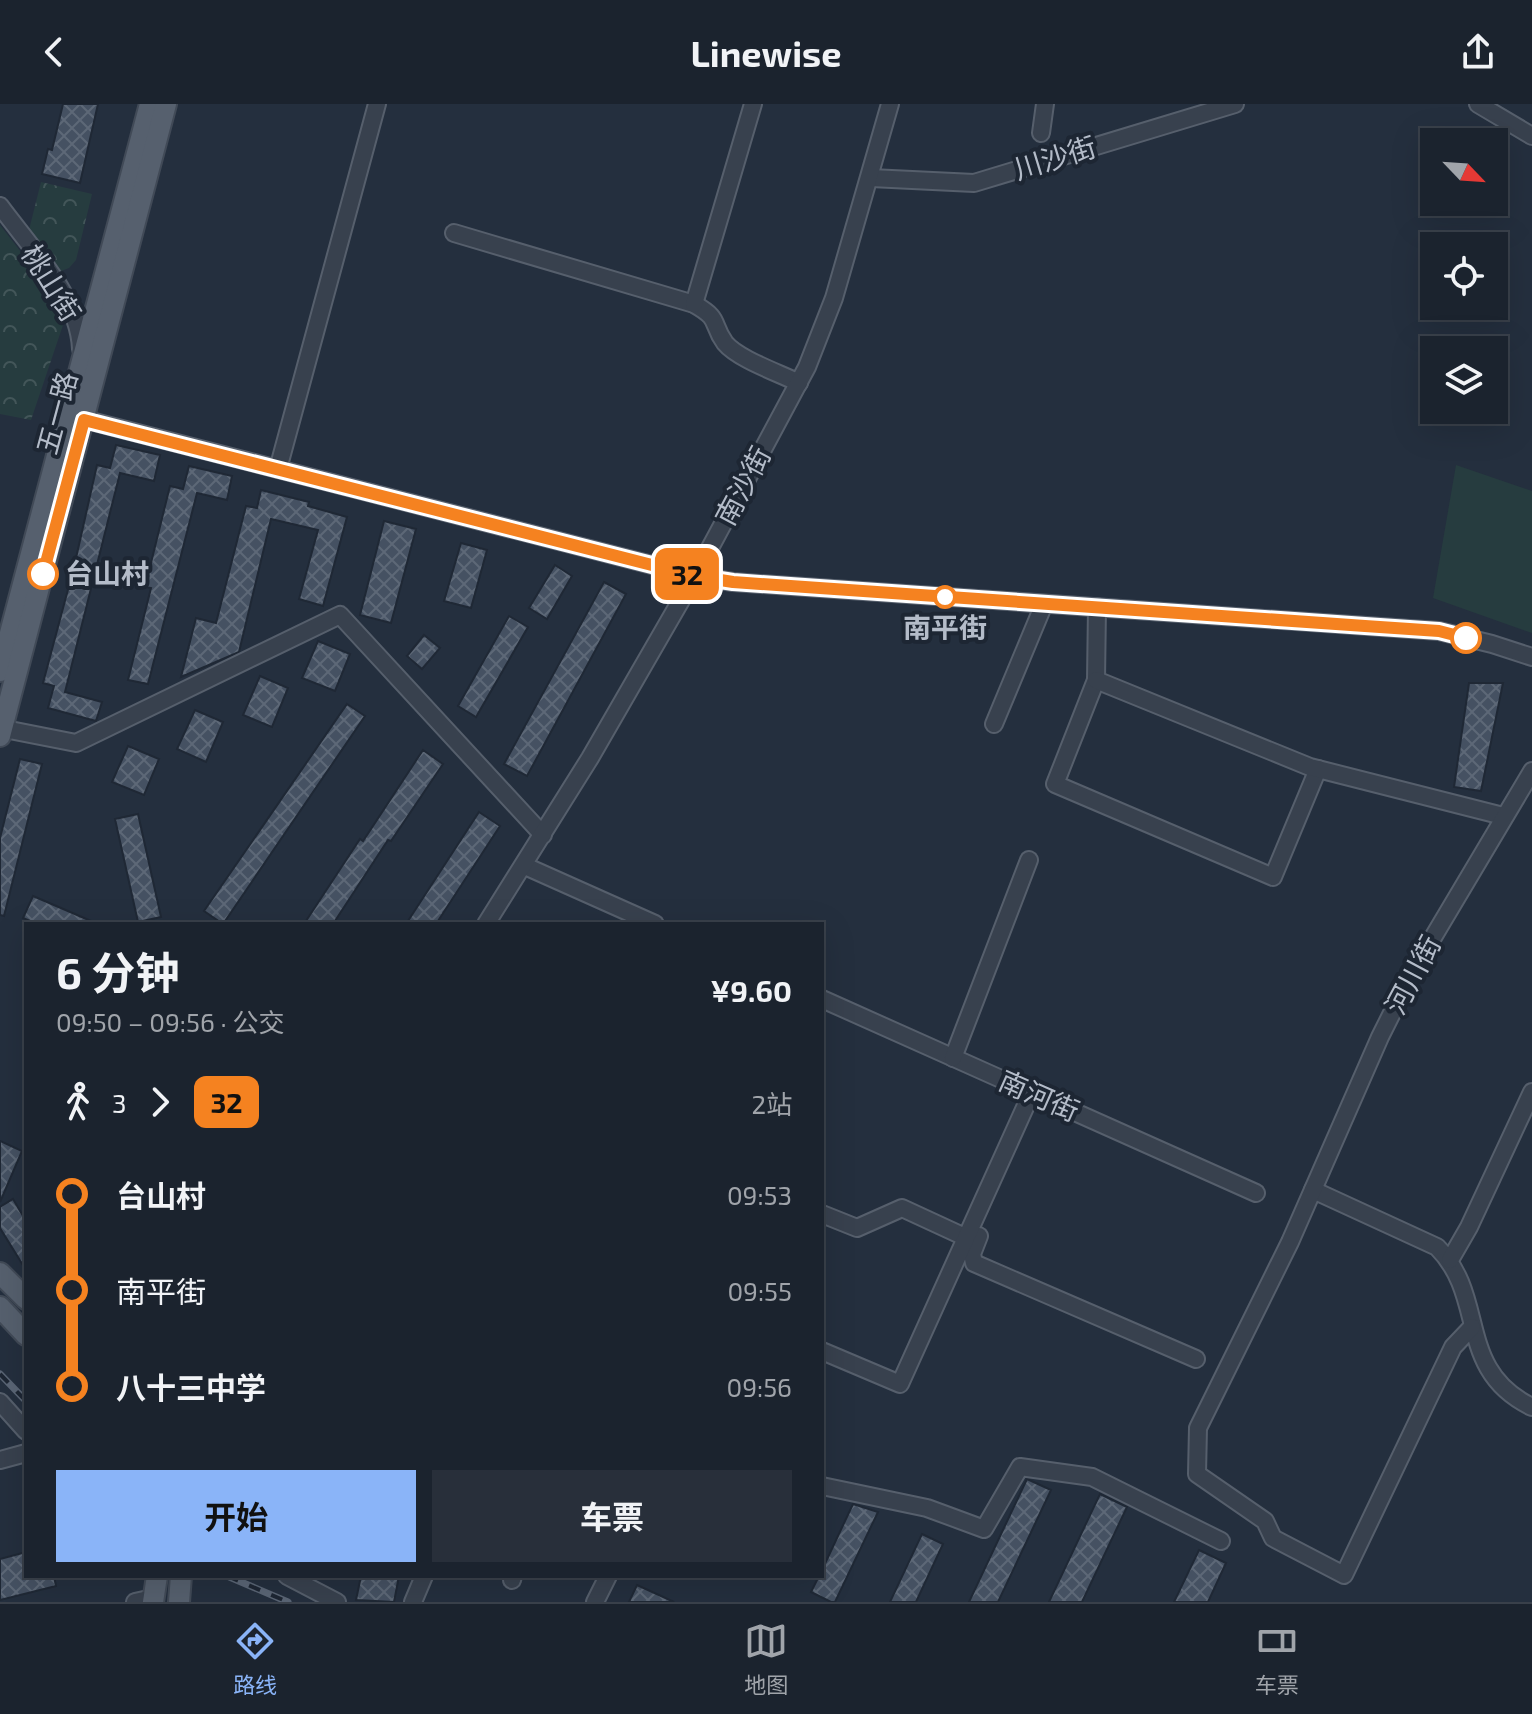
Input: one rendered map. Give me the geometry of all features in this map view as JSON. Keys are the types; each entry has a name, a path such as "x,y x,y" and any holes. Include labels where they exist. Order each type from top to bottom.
{"main road":[{"name":"五一路","path":"1,731 77,418 82,367 150,104"},
{"name":"五一路","path":"0,671 77,418 166,104"},
{"path":"0,1273 24,1297"},
{"path":"0,1307 24,1333"},
{"path":"147,1601 156,1578"},
{"path":"179,1602 181,1578"}],"street":[{"path":"278,469 377,104"},
{"path":"694,304 753,104"},
{"name":"南沙街","path":"487,922 525,866 695,576 799,383 822,334 871,178 890,104"},
{"path":"1041,133 1045,104"},
{"name":"川沙街","path":"871,178 974,183 1235,104"},
{"path":"1478,104 1532,136"},
{"name":"桃山街","path":"0,206 67,298 80,331 82,367"},
{"path":"454,233 694,304 712,314 726,343 740,354 799,383"},
{"path":"77,418 695,576 733,582 1439,631 1532,657"},
{"path":"994,724 1044,604"},
{"path":"1097,607 1096,680 1055,784 1273,877 1318,769"},
{"path":"1,731 76,743 340,615 543,835"},
{"path":"1096,680 1318,769 1503,816"},
{"name":"河川街","path":"1472,1327 1453,1347 1344,1575 1273,1538 1265,1521 1197,1474 1198,1428 1313,1190 1380,1037 1413,971 1532,771"},
{"path":"953,1058 1029,860"},
{"path":"525,866 651,922"},
{"name":"南河街","path":"824,1000 1256,1193"},
{"path":"824,1352 900,1384 1032,1092"},
{"path":"1450,1260 1469,1227 1532,1092"},
{"path":"998,1168 1001,1185 972,1254 974,1263 1196,1359"},
{"path":"1313,1190 1437,1247 1450,1260 1466,1296 1472,1327 1486,1369 1512,1397 1532,1407"},
{"path":"824,1215 857,1228 902,1208 967,1238"},
{"path":"0,1402 24,1429"},
{"path":"0,1460 24,1454"},
{"path":"824,1486 927,1508 984,1529 1020,1467 1092,1477 1221,1541"},
{"path":"291,1578 337,1602"},
{"path":"413,1602 423,1578"},
{"path":"595,1602 607,1578"}],"green space":[{"path":"41,182 92,194 76,260 61,271 29,230"},
{"path":"0,225 62,305 65,319 31,420 0,414"},
{"path":"1456,465 1532,491 1532,633 1433,598"}],"building":[{"path":"63,104 98,104 80,183 42,174 48,149 52,150"},
{"path":"116,445 160,455 154,481 120,473 65,692 102,702 96,721 48,708 54,686 43,683 97,465 110,468"},
{"path":"189,466 232,476 227,500 197,493 148,684 128,680 151,588 145,587 170,486 183,489"},
{"path":"261,490 309,502 308,506 347,517 323,606 299,599 318,530 271,519 239,652 181,677 196,618 216,623 246,506 257,508"},
{"path":"384,521 416,529 391,623 360,615"},
{"path":"461,543 487,550 471,608 444,601"},
{"path":"555,565 572,576 547,619 529,608"},
{"path":"604,582 626,594 527,776 504,764"},
{"path":"509,616 528,627 476,717 458,706"},
{"path":"424,635 440,648 422,669 407,656"},
{"path":"318,641 350,654 335,691 302,678"},
{"path":"260,676 288,688 272,727 243,715"},
{"path":"1469,683 1503,683 1481,791 1454,787"},
{"path":"347,704 365,716 224,922 204,911"},
{"path":"195,710 223,722 206,762 177,749"},
{"path":"128,746 159,759 144,795 112,782"},
{"path":"423,750 443,764 334,922 305,922 360,839 363,841"},
{"path":"20,759 42,764 4,916 0,915 0,838"},
{"path":"479,812 500,826 437,922 407,922"},
{"path":"138,814 161,917 138,922 115,819"},
{"path":"33,896 93,922 32,922 23,918"},
{"path":"0,1141 22,1151 0,1202"},
{"path":"13,1199 24,1218 24,1267 0,1228 0,1207"},
{"path":"1027,1479 1051,1490 998,1602 969,1602"},
{"path":"1100,1494 1127,1507 1082,1602 1049,1602"},
{"path":"853,1504 878,1512 835,1602 811,1592 818,1578 824,1578 824,1566"},
{"path":"922,1534 943,1544 916,1602 890,1602"},
{"path":"1199,1550 1226,1563 1208,1602 1174,1602"},
{"path":"24,1553 24,1578 54,1578 56,1586 0,1600 0,1559"},
{"path":"361,1578 399,1578 394,1602 356,1600"},
{"path":"637,1585 674,1602 629,1602"}],"railway":[{"path":"0,1374 24,1399"},
{"path":"232,1578 288,1602"}],"bus line":[{"name":"32","path":"43,574 84,420 695,576 733,582 1439,631 1466,638"}],"place":[{"name":"台山村","path":"43,574"},
{"name":"南平街","path":"945,597"}]}
